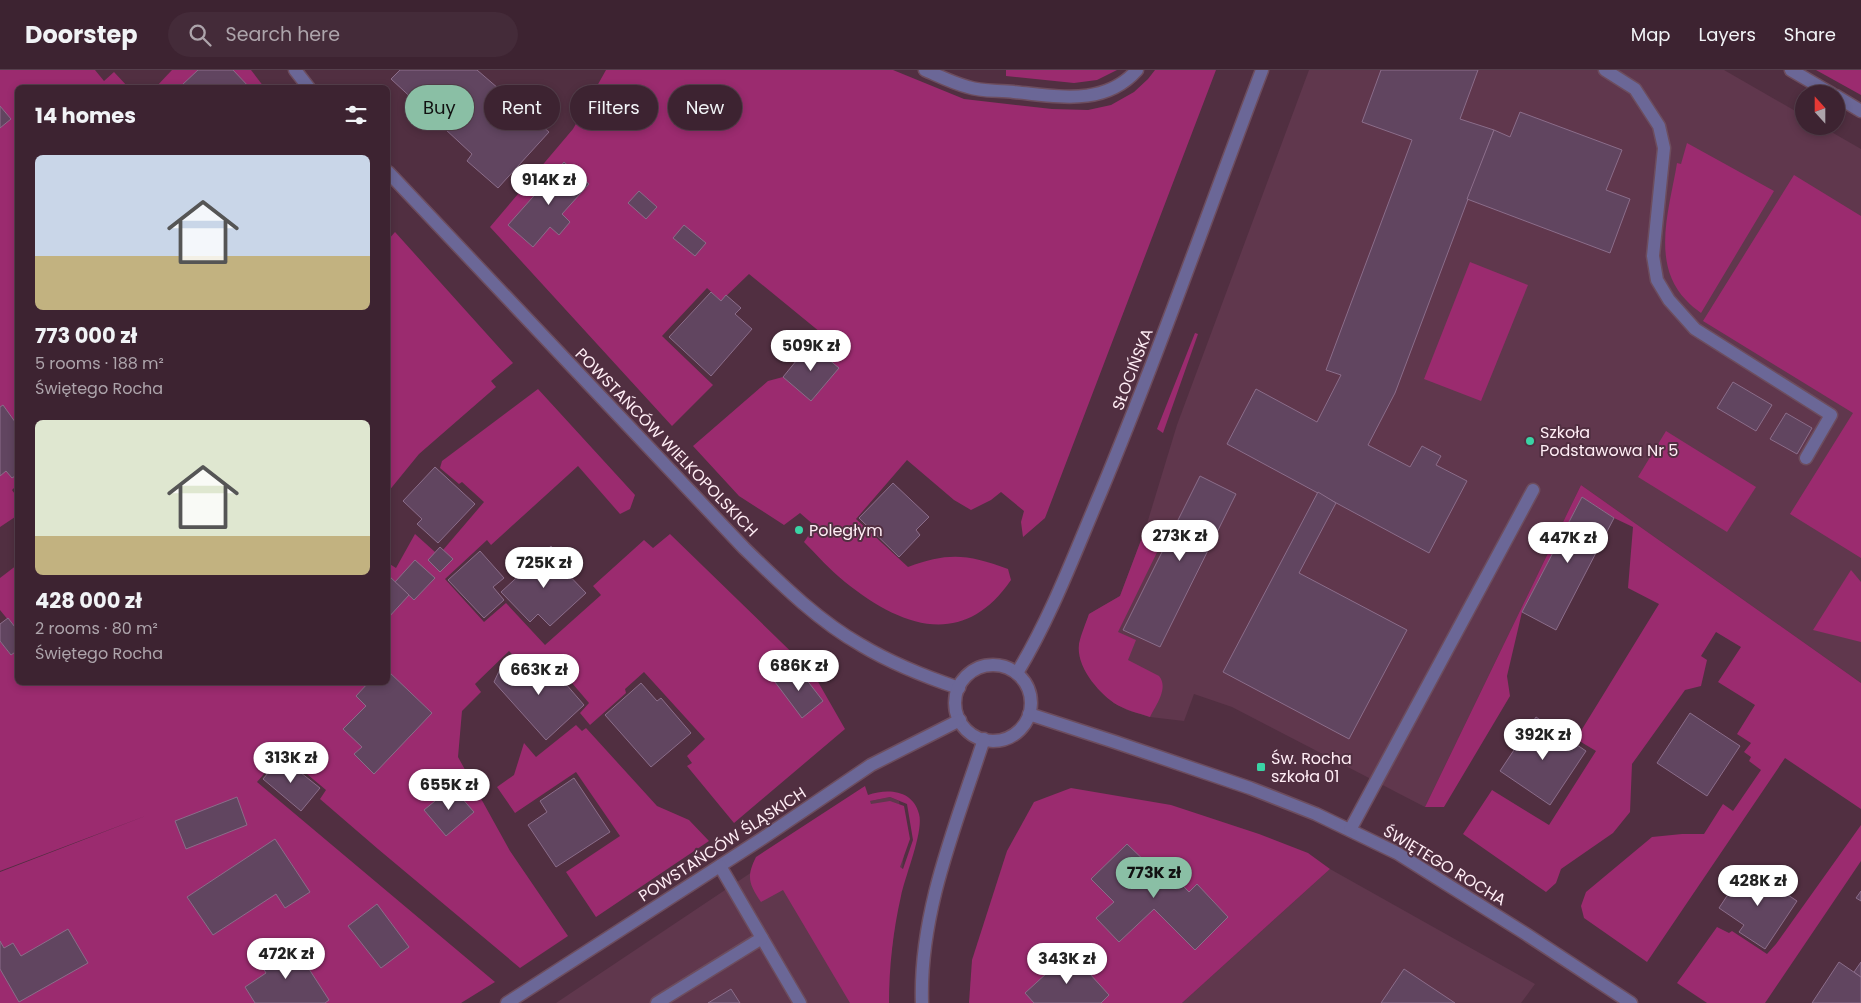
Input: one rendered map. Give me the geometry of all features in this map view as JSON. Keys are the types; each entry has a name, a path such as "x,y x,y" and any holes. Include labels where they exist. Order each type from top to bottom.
{"street":[{"path":"295,70 307,85"},
{"path":"925,70 976,89 1054,97 1091,96 1113,89 1137,70"},
{"name":"SŁOCIŃSKA","path":"1017,673 1033,647 1052,606 1126,432 1262,70"},
{"path":"1605,70 1635,89 1659,126 1664,148 1653,256 1656,280 1669,300 1695,329 1832,415 1806,458"},
{"path":"1791,70 1817,85"},
{"path":"1845,101 1861,110"},
{"name":"POWSTAŃCÓW WIELKOPOLSKICH","path":"390,174 744,548 791,594 861,646 929,678 959,688"},
{"path":"1350,830 1532,490"},
{"path":"996,665 1007,667 1017,673 1025,681 1032,703 1026,723 1012,736 994,740 984,739 966,729 960,720 955,704 959,688 965,678 974,670 984,666 996,665"},
{"name":"ŚWIĘTEGO ROCHA","path":"1030,714 1250,788 1316,814 1350,830 1397,853 1448,884 1631,1003"},
{"name":"POWSTAŃCÓW ŚLĄSKICH","path":"507,1003 720,866 871,765 960,720"},
{"path":"922,1003 921,975 932,908 954,826 984,739"},
{"path":"720,866 800,1003"},
{"path":"657,1003 762,938"}],"shaded area":[{"path":"0,70 95,70 104,81 114,72 126,85 15,85 15,487 12,490 15,494 15,517 0,527"},
{"path":"172,70 251,70 262,85 158,85"},
{"path":"606,70 893,70 964,99 1052,109 1088,110 1111,105 1134,92 1155,70 1216,70 1045,518 1023,537 1021,522 1024,511 1001,492 991,500 971,510 954,500 907,460 856,519 908,567 935,559 958,557 981,560 1008,569 1011,580 992,602 973,616 952,623 931,624 909,620 888,611 866,598 839,577 804,542 815,526 800,513 784,525 739,496 693,446 768,381 783,377 812,400 838,368 810,344 820,332 749,274 721,301 707,288 662,336 713,385 672,426 490,227 572,130 658,130 658,85 598,85"},
{"path":"1006,70 1117,70 1097,80 1074,83 1006,76"},
{"name":"Szkoła Podstawowa Nr 5","path":"1309,70 1724,70 1795,111 1795,135 1837,135 1861,149 1861,683 1581,485 1425,807 1232,707 1194,694 1184,721 1150,717 1127,710 1114,703 1099,690 1086,672 1080,658 1079,644 1089,614 1120,596 1146,527 1177,425"},
{"path":"1816,70 1861,70 1861,95"},
{"path":"1687,143 1774,191 1701,313 1688,302 1675,285 1668,269 1665,252 1667,216 1677,163 1681,164"},
{"path":"1794,175 1861,216 1861,558 1790,514 1853,413 1703,321"},
{"path":"395,232 513,363 491,381 496,387 419,454 390,490 390,238"},
{"path":"1470,262 1528,285 1481,401 1424,379"},
{"path":"1195,333 1198,334 1163,433 1157,429"},
{"path":"538,389 635,495 630,509 620,514 578,466 491,545 487,540 445,579 484,622 506,603 545,645 601,595 593,586 644,540 653,548 670,534 813,673 845,729 734,823 687,766 692,763 687,756 705,739 644,672 625,689 626,693 590,725 580,713 589,703 549,656 529,672 509,651 475,684 481,692 462,711 458,757 510,851 568,936 520,968 320,799 326,790 282,753 257,782 495,982 461,1003 0,1003 0,872 148,815 0,871 0,641 11,655 15,652 15,685 390,685 390,564 396,568 415,534 435,552 443,550 484,502 462,482 459,484 440,468 442,461"},
{"path":"1666,431 1756,487 1727,532 1638,477"},
{"path":"1581,485 1861,683 1861,809 1785,758 1647,962 1584,918 1581,906 1586,892 1652,837 1704,834 1723,804 1733,811 1761,770 1749,761 1751,757 1744,752 1751,743 1737,734 1755,705 1718,682 1741,647 1716,632 1701,656 1707,660 1701,686 1685,690 1632,764 1630,812 1613,833 1561,869 1556,883 1546,892 1463,834 1492,790 1549,825 1596,751 1576,739 1659,604 1628,588 1633,527 1614,518 1582,497 1522,612 1507,676 1510,696 1444,807 1425,807"},
{"path":"1146,527 1165,536 1118,632 1136,640 1128,660 1159,676 1162,681 1162,691 1150,717 1123,708 1107,698 1084,669 1079,652 1080,640 1089,614 1120,596"},
{"path":"15,567 15,629 0,610 0,578"},
{"path":"1851,570 1861,582 1861,642 1813,630"},
{"path":"576,725 582,731 586,728 657,806 689,820 709,841 596,917 566,872 620,836 576,772 515,813 497,787 514,775 524,743 536,757"},
{"path":"865,786 868,795 891,792 899,793 911,800 916,806 920,822 896,922 889,1003 850,1003 783,890 761,902 757,896 750,880 751,870 756,857","holes":["890,797 907,804 913,840 903,869 900,867 910,839 904,806 890,801 871,804 870,801"]},
{"path":"1071,788 1171,805 1259,834 1308,853 1330,869 1182,1003 969,1003 972,960 1007,851 1034,802"},
{"path":"890,797 899,801 905,846 885,1003 556,1003 755,870 870,801"},
{"path":"1861,825 1861,861 1765,1003 1707,1003 1677,983 1717,927 1729,933 1732,931 1767,954"},
{"path":"1330,869 1535,984 1521,1003 1182,1003"}],"building":[{"path":"198,70 233,70 247,85 182,85"},
{"path":"400,70 477,70 494,85 484,85 484,130 547,130 549,132 498,188 467,161 472,154 446,130 474,130 474,85 405,85 405,92 391,79"},
{"path":"1381,70 1478,70 1460,119 1494,130 1395,393 1368,445 1410,467 1422,446 1441,456 1436,465 1467,481 1429,553 1227,444 1256,389 1317,422 1341,375 1326,370 1412,140 1362,122"},
{"path":"0,106 11,119 0,128"},
{"path":"1520,112 1622,150 1606,190 1630,199 1610,253 1467,199 1494,130 1510,137"},
{"path":"564,162 589,184 562,214 570,222 559,235 550,227 533,247 508,225"},
{"path":"639,191 657,207 646,219 628,203"},
{"path":"684,225 706,243 695,256 673,238"},
{"path":"711,292 721,301 726,295 741,308 735,314 752,329 711,376 669,337"},
{"path":"810,344 839,368 811,401 783,377"},
{"path":"1733,382 1772,405 1756,431 1717,408"},
{"path":"3,405 15,422 15,476 12,478 6,471 0,476 0,407"},
{"path":"1786,413 1812,428 1797,454 1770,439"},
{"path":"435,467 475,504 438,543 417,524 422,519 403,501"},
{"path":"1200,476 1236,494 1160,647 1123,630"},
{"path":"893,483 929,517 916,530 920,535 899,557 859,518"},
{"path":"1318,492 1336,503 1299,573 1407,630 1349,739 1223,672"},
{"path":"1582,497 1614,518 1556,630 1522,612"},
{"path":"551,546 566,562 561,567 586,593 550,626 538,614 530,622 501,592"},
{"path":"440,547 453,559 440,572 428,560"},
{"path":"480,551 504,578 493,587 504,600 484,618 448,580"},
{"path":"415,560 435,578 414,600 395,582"},
{"path":"390,577 409,595 390,616"},
{"path":"8,618 15,627 15,652 11,655 0,641 0,624"},
{"path":"514,656 531,675 546,661 584,705 546,740 494,682 500,669"},
{"path":"796,666 823,701 802,718 775,682"},
{"path":"390,673 432,713 374,774 354,754 362,747 343,729 366,706 356,696 366,685 390,685"},
{"path":"641,683 657,701 661,698 691,733 651,767 605,715"},
{"path":"1690,713 1740,746 1707,796 1657,763"},
{"path":"1536,717 1586,751 1550,805 1500,771"},
{"path":"281,757 320,788 301,811 263,779"},
{"path":"574,778 610,832 556,867 528,825 547,812 540,801"},
{"path":"452,787 474,812 446,836 424,810"},
{"path":"237,797 247,825 186,849 175,821"},
{"path":"275,839 310,892 285,908 276,894 213,935 187,897"},
{"path":"1127,844 1150,866 1157,859 1189,892 1197,884 1228,917 1195,950 1154,909 1119,942 1096,918 1114,902 1091,879"},
{"path":"1746,867 1797,901 1765,949 1739,932 1744,925 1719,908"},
{"path":"1861,891 1861,901 1856,898"},
{"path":"377,904 409,947 381,968 348,926"},
{"path":"68,929 88,963 19,1002 0,969 0,941 4,948 13,943 21,956"},
{"path":"291,941 329,1000 325,1003 255,1003 245,987 266,973 259,961"},
{"path":"1070,952 1109,995 1101,1003 1034,1003 1025,993"},
{"path":"1839,962 1861,977 1861,1003 1812,1003"},
{"path":"1861,962 1861,977 1854,972"},
{"path":"1404,969 1455,1003 1381,1003"},
{"path":"731,989 740,1003 708,1003"}],"place":[{"name":"Szkoła Podstawowa Nr 5","path":"1530,441"},
{"name":"Poległym","path":"799,530"},
{"name":"Św. Rocha szkoła 01","path":"1261,767"}]}
